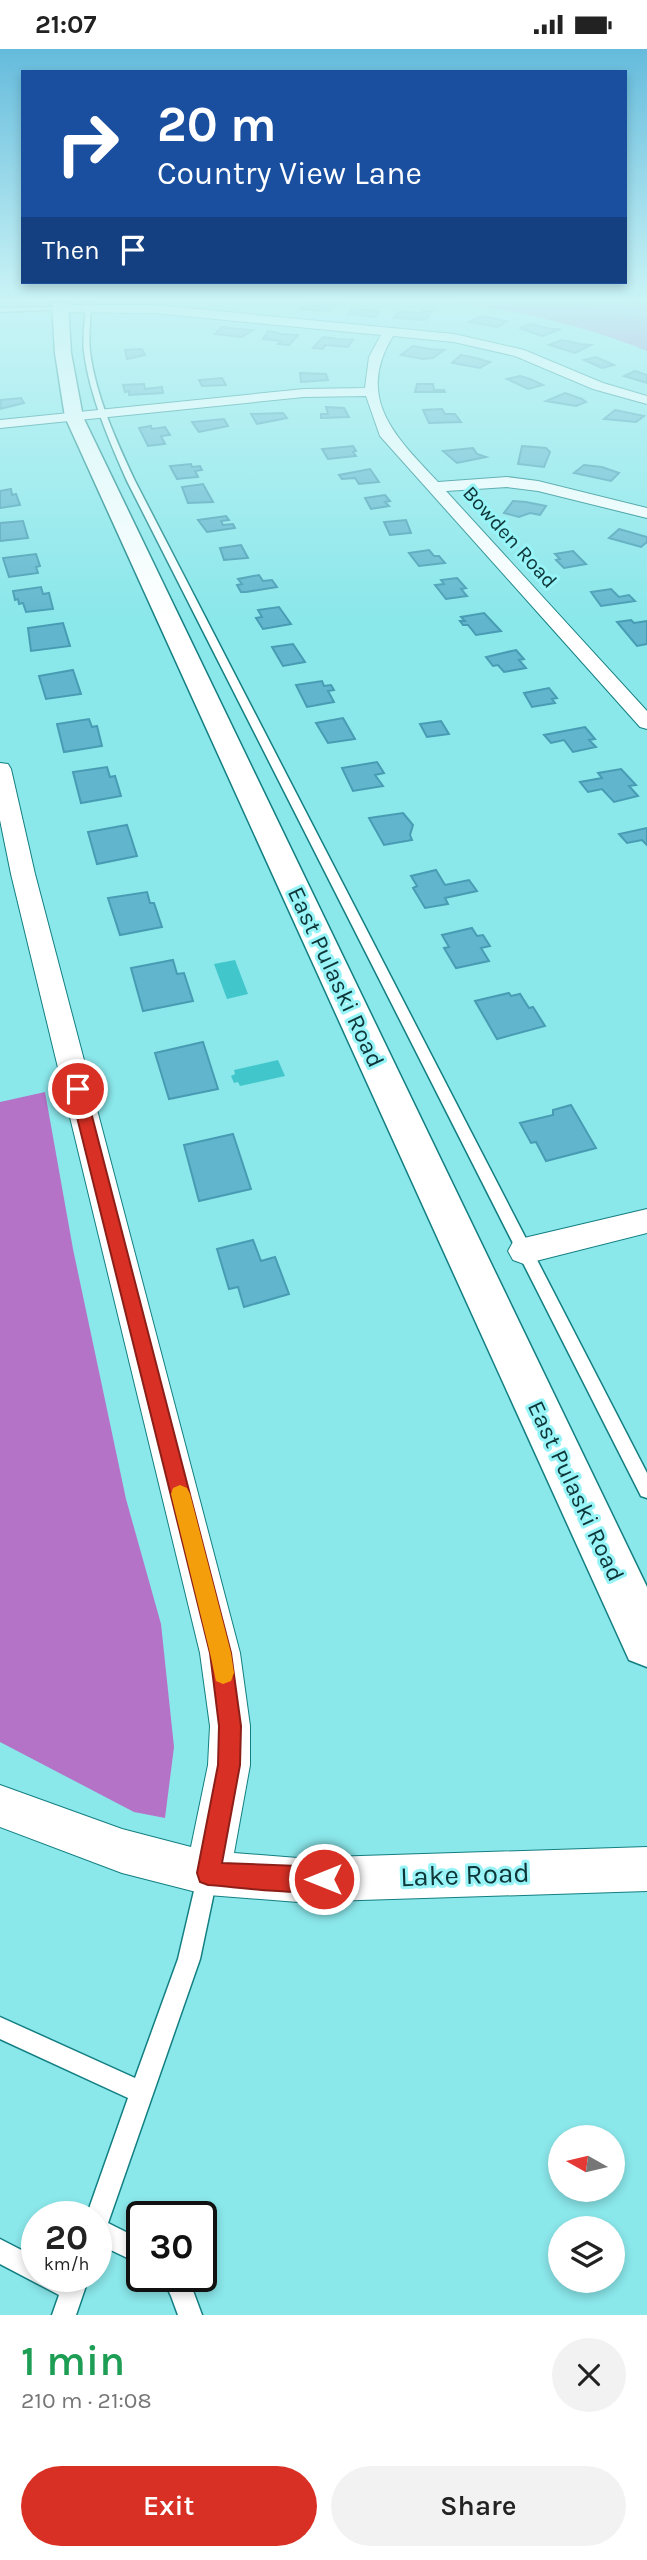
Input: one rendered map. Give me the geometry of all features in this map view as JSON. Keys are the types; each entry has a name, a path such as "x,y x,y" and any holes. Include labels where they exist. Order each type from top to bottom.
{"main road":[{"name":"East Pulaski Road","path":"72,409 647,1642"}],"street":[{"path":"0,424 159,409"},
{"name":"Bowden Road","path":"377,409 385,433 647,723"},
{"path":"434,487 475,483 518,484 647,513"},
{"path":"0,769 12,876 220,1653 230,1726 229,1765 208,1873"},
{"path":"524,1251 647,1221"},
{"name":"Lake Road","path":"0,1806 122,1851 208,1873 298,1880 647,1868"}],"lane":[{"path":"101,409 131,481 182,584 647,1490"},
{"path":"103,2201 189,1959 208,1873"},
{"path":"0,2028 142,2093"},
{"path":"0,2251 21,2262"},
{"path":"64,2315 72,2292"},
{"path":"183,2292 190,2315"}],"shaded area":[{"path":"45,1092 73,1249 126,1499 161,1624 174,1747 165,1818 134,1812 0,1742 0,1102"}],"water":[{"path":"235,960 248,994 227,999 214,964"},
{"path":"278,1060 285,1076 240,1086 238,1082 234,1083 231,1076 235,1074 234,1070"}],"building":[{"path":"326,409 344,409 349,417 321,418 321,414 328,414"},
{"path":"442,409 445,414 455,414 461,422 429,423 423,410"},
{"path":"615,410 644,416 636,422 604,419"},
{"path":"283,413 287,418 257,424 251,414"},
{"path":"224,419 228,426 199,432 192,422"},
{"path":"151,426 152,429 165,427 170,435 161,436 165,444 148,446 139,428"},
{"path":"353,446 356,456 328,459 322,449"},
{"path":"522,446 546,448 550,452 544,467 518,464"},
{"path":"473,448 477,454 486,457 457,463 443,451"},
{"path":"191,464 192,467 200,466 202,470 195,471 198,477 177,479 170,466"},
{"path":"584,465 619,473 611,481 574,473"},
{"path":"370,469 379,482 359,484 355,478 342,479 339,475"},
{"path":"203,484 213,502 188,503 182,487"},
{"path":"11,489 20,505 0,508 0,491"},
{"path":"385,495 390,501 385,502 389,506 371,509 365,498"},
{"path":"513,501 546,506 540,515 530,513 519,517 504,513"},
{"path":"226,516 229,520 221,521 223,525 233,524 235,528 207,532 198,520"},
{"path":"406,520 411,533 390,535 384,522"},
{"path":"23,521 28,538 0,541 0,523"},
{"path":"619,529 647,537 647,542 641,547 609,538"},
{"path":"241,545 248,558 224,560 220,548"},
{"path":"429,550 445,563 419,566 409,553"},
{"path":"573,551 586,564 564,568 556,560 560,559 555,554"},
{"path":"36,554 40,566 36,567 38,573 9,577 3,558"},
{"path":"259,575 263,581 272,580 277,587 241,592 237,585 242,584 238,579"},
{"path":"457,578 466,588 461,589 467,596 446,599 435,585 444,584 441,580"},
{"path":"41,587 43,594 49,593 53,609 26,612 23,603 19,604 18,599 15,600 13,591"},
{"path":"611,589 619,597 629,595 635,601 601,606 591,592"},
{"path":"279,607 291,624 263,629 256,618 262,617 258,610"},
{"path":"484,613 501,631 476,635 468,625 463,625 460,621 465,621 461,617"},
{"path":"631,620 634,623 647,621 647,644 637,646 617,622"},
{"path":"63,623 70,646 31,651 28,628"},
{"path":"293,644 305,662 283,666 272,647"},
{"path":"516,650 524,659 519,660 526,668 504,672 498,665 493,666 486,657"},
{"path":"73,670 81,694 46,699 39,676"},
{"path":"322,681 324,686 331,685 334,690 328,691 334,702 307,707 296,685"},
{"path":"549,688 557,698 552,699 555,703 532,707 524,693"},
{"path":"343,718 355,739 328,743 316,723"},
{"path":"89,719 92,727 97,726 102,746 64,752 57,724"},
{"path":"441,721 449,734 427,737 420,724"},
{"path":"585,727 595,739 589,740 596,747 573,752 564,740 551,743 544,735"},
{"path":"377,762 384,773 375,775 383,786 353,791 342,768"},
{"path":"107,767 110,777 115,776 121,796 81,803 73,772"},
{"path":"621,769 636,785 629,786 638,796 614,802 602,789 588,792 580,782 602,778 598,773"},
{"path":"403,813 413,825 410,835 412,840 384,845 369,818"},
{"path":"127,825 137,856 97,864 88,832"},
{"path":"647,828 647,845 642,840 627,843 619,834"},
{"path":"436,870 445,885 469,880 477,891 445,898 448,904 425,908 413,888 417,886 411,876"},
{"path":"147,892 150,903 154,903 162,927 120,935 108,898"},
{"path":"472,928 477,936 483,935 490,946 481,948 489,961 456,968 444,948 449,947 442,935"},
{"path":"173,960 177,974 184,973 193,1001 143,1011 131,968"},
{"path":"509,993 511,996 520,994 529,1008 533,1007 545,1026 497,1039 475,1001"},
{"path":"203,1042 218,1089 169,1099 155,1053"},
{"path":"571,1105 596,1148 546,1161 536,1142 531,1143 520,1123 553,1115 553,1110"},
{"path":"233,1134 251,1189 199,1201 184,1145"},
{"path":"253,1240 261,1261 275,1257 289,1294 244,1307 238,1287 229,1289 217,1249"}],"slow traffic":[{"path":"180,1494 223,1673"}],"route":[{"path":"78,1089 220,1653 230,1726 229,1765 208,1873 298,1880 324,1879"}]}
